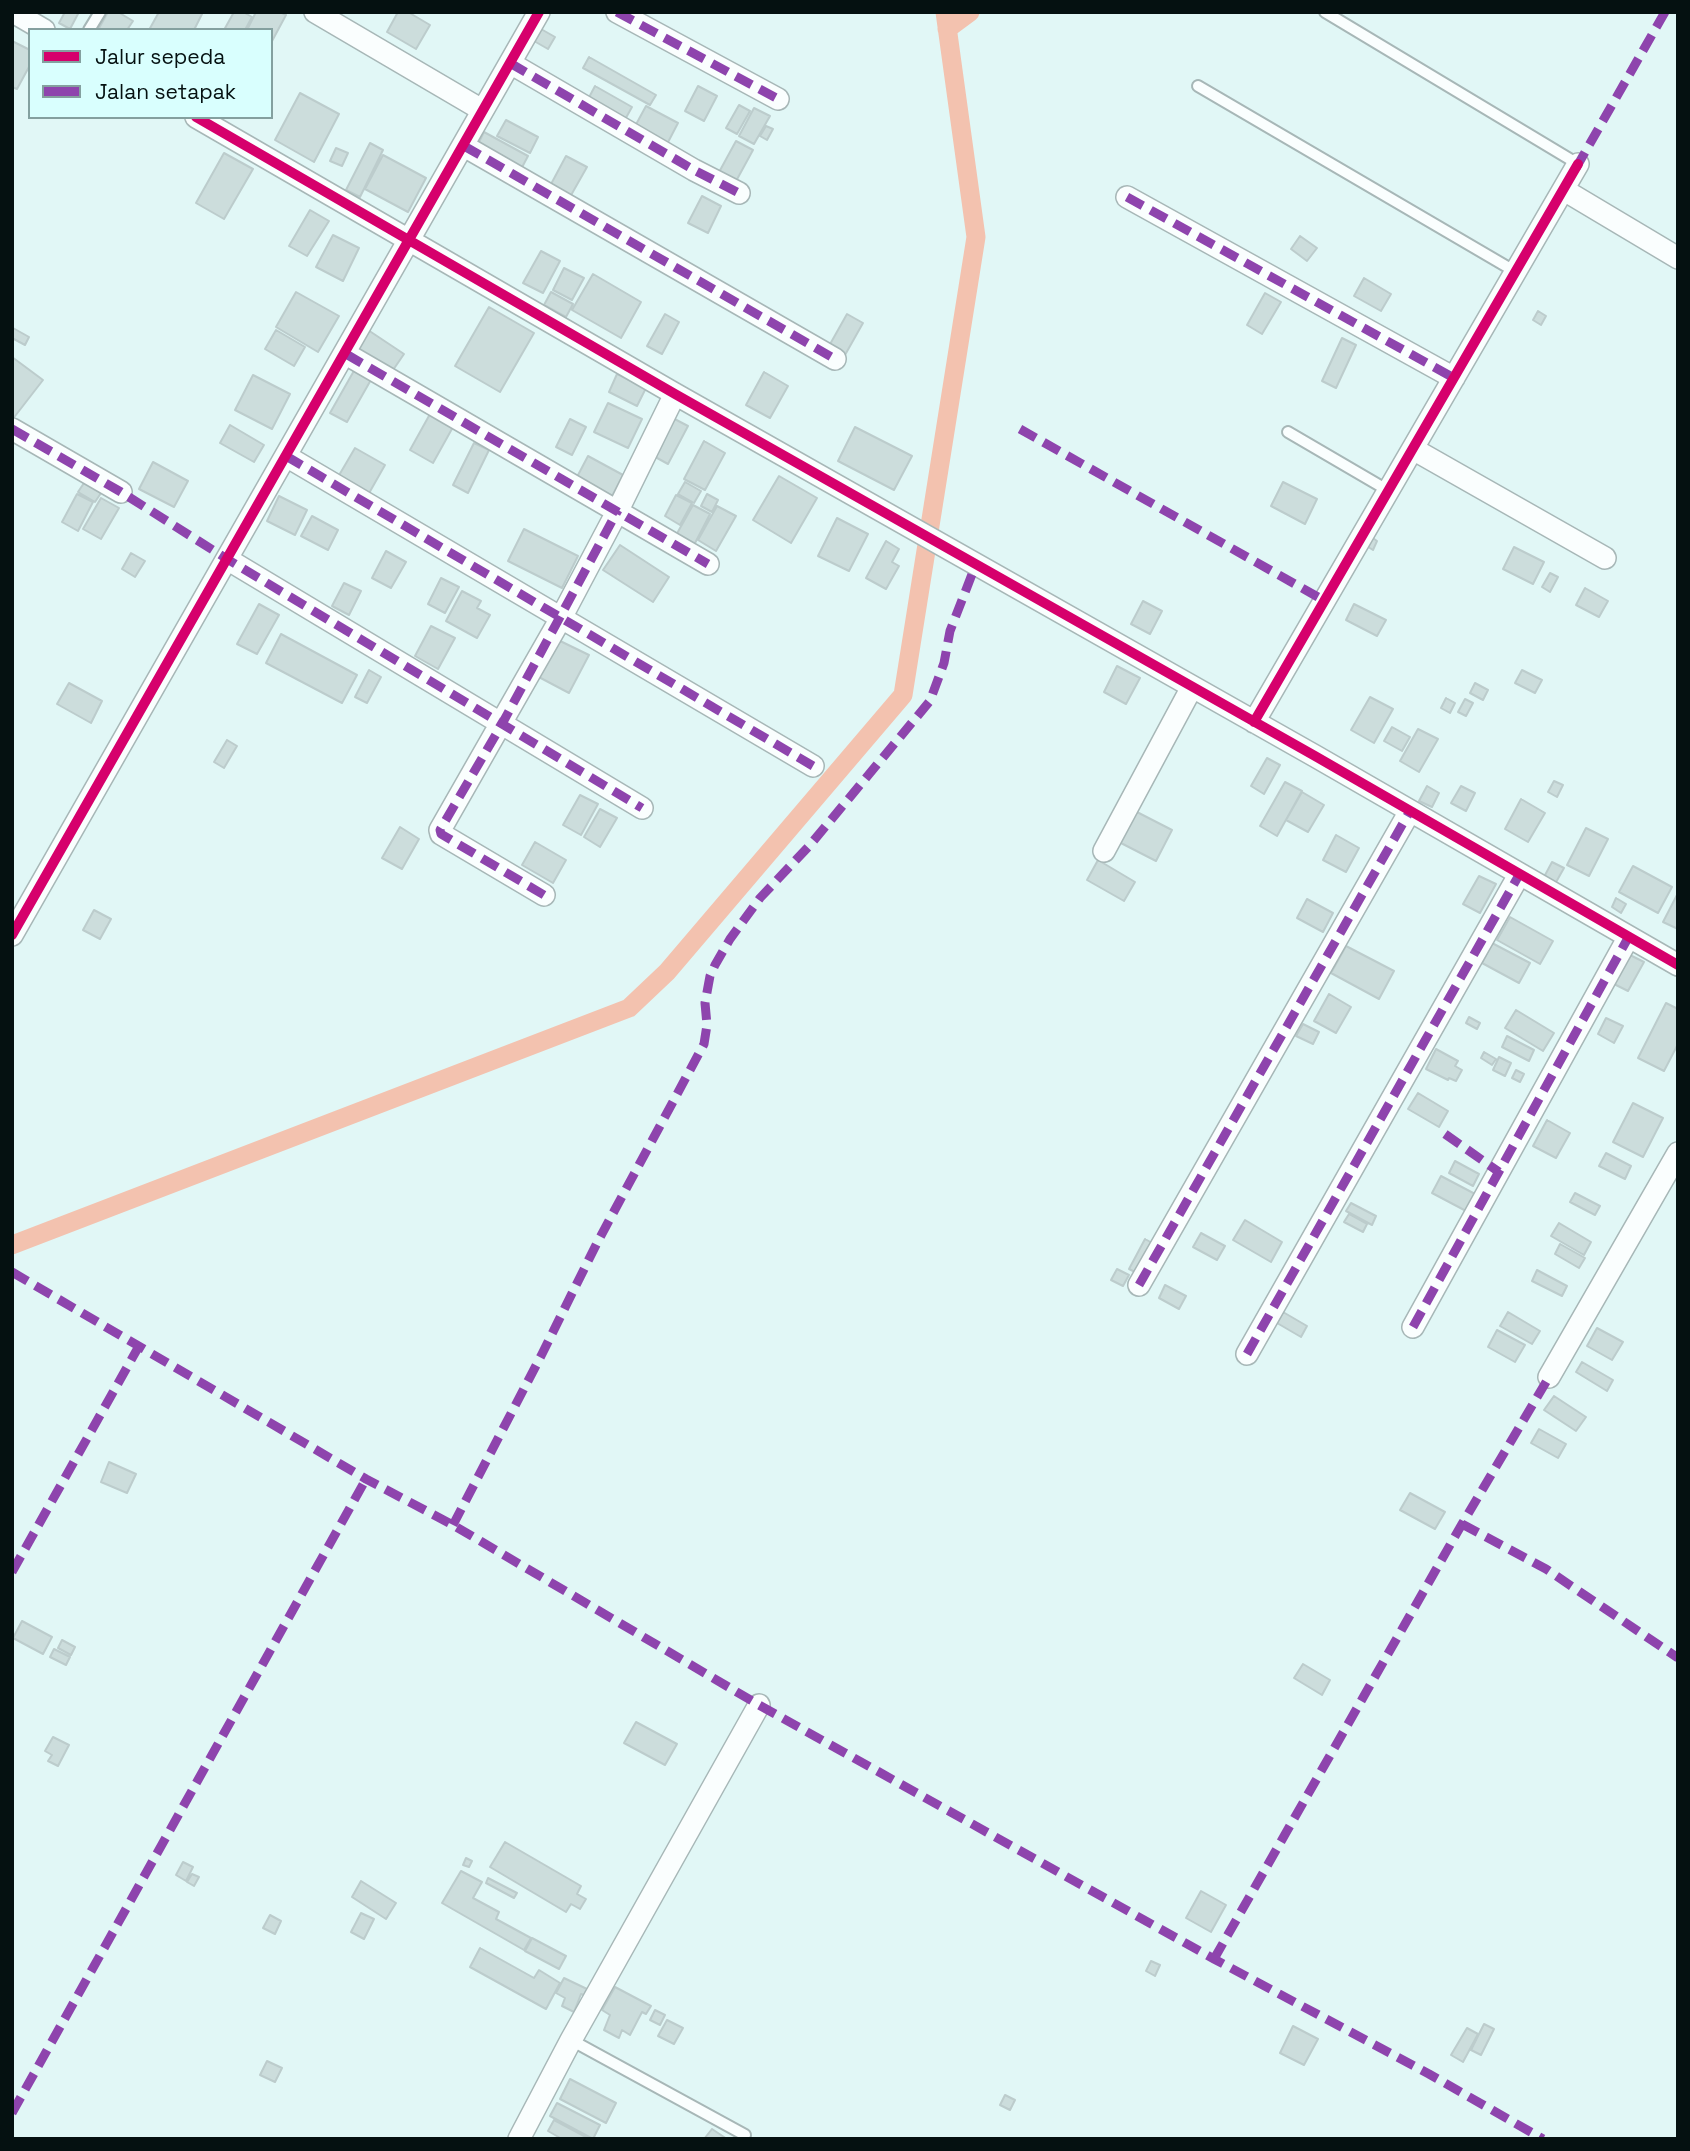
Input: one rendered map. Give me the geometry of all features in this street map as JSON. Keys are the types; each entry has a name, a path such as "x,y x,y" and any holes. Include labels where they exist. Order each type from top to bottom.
{"street":[{"path":"13,12 41,28"},
{"path":"314,12 482,110"},
{"path":"12,935 539,12"},
{"path":"617,12 778,99"},
{"path":"510,63 694,170 739,193"},
{"path":"199,119 675,394 1678,965"},
{"path":"464,146 835,359"},
{"path":"1254,722 1578,164"},
{"path":"1564,190 1678,258"},
{"path":"1127,197 1454,378"},
{"path":"346,354 708,564"},
{"path":"544,895 441,834 453,806 561,618 675,394"},
{"path":"12,429 121,492"},
{"path":"1413,449 1605,558"},
{"path":"286,456 813,766"},
{"path":"227,559 642,808"},
{"path":"1104,850 1192,687"},
{"path":"1139,1285 1410,811"},
{"path":"1247,1354 1519,875"},
{"path":"1413,1327 1628,938"},
{"path":"1549,1377 1678,1153"},
{"path":"519,2139 571,2040 759,1705"}],"lane":[{"path":"90,28 100,12"},
{"path":"1325,12 1578,164"},
{"path":"1199,86 1516,272"},
{"path":"1288,432 1389,491"},
{"path":"571,2040 746,2135"}],"building":[{"path":"65,12 79,12 71,28 59,23"},
{"path":"108,12 118,12 133,21 128,28 99,28"},
{"path":"159,12 203,12 195,28 150,28"},
{"path":"234,12 243,12 252,17 246,28 225,28"},
{"path":"256,12 280,12 286,15 273,39 273,28 248,28"},
{"path":"398,12 408,12 430,25 416,49 387,32"},
{"path":"541,29 555,37 548,49 534,41"},
{"path":"12,41 28,49 28,69 17,89 12,87"},
{"path":"589,57 656,95 650,105 583,68"},
{"path":"595,86 632,107 622,125 585,105"},
{"path":"698,86 717,96 704,121 685,111"},
{"path":"300,93 339,114 314,162 275,140"},
{"path":"739,105 750,111 737,134 726,128"},
{"path":"646,106 678,123 665,148 633,130"},
{"path":"754,108 770,116 754,144 739,136"},
{"path":"506,120 538,137 530,153 497,136"},
{"path":"766,126 773,129 767,140 760,136"},
{"path":"484,132 528,156 519,173 475,150"},
{"path":"736,141 753,150 735,183 718,174"},
{"path":"370,143 383,150 360,197 346,190"},
{"path":"336,148 348,153 342,166 330,161"},
{"path":"224,153 253,169 224,219 196,203"},
{"path":"383,155 426,178 408,212 365,189"},
{"path":"566,156 587,167 570,197 550,186"},
{"path":"702,196 721,206 708,233 688,223"},
{"path":"310,210 329,221 307,256 289,246"},
{"path":"333,235 359,248 343,281 316,267"},
{"path":"1300,236 1317,248 1307,261 1291,249"},
{"path":"541,251 560,261 543,293 523,283"},
{"path":"564,268 584,278 572,300 553,290"},
{"path":"593,274 641,302 621,338 572,310"},
{"path":"1364,278 1391,294 1381,311 1354,296"},
{"path":"296,292 339,316 318,352 276,327"},
{"path":"551,292 573,304 566,317 544,305"},
{"path":"1265,293 1281,302 1262,334 1247,325"},
{"path":"489,307 534,333 500,392 455,366"},
{"path":"1538,311 1546,316 1541,325 1533,320"},
{"path":"665,314 679,322 662,354 647,346"},
{"path":"847,314 863,323 845,355 829,346"},
{"path":"13,328 29,337 25,345 12,338"},
{"path":"365,328 404,354 391,373 352,347"},
{"path":"276,330 305,347 294,366 265,349"},
{"path":"1342,338 1356,345 1336,388 1322,381"},
{"path":"12,357 43,380 12,420"},
{"path":"355,369 372,378 347,422 330,413"},
{"path":"764,372 788,386 770,418 746,405"},
{"path":"617,374 646,388 637,406 609,392"},
{"path":"253,375 290,394 272,429 235,410"},
{"path":"608,403 642,419 628,448 594,432"},
{"path":"430,414 453,427 433,463 410,450"},
{"path":"667,415 688,426 668,464 648,453"},
{"path":"570,419 586,427 572,455 556,447"},
{"path":"230,425 264,445 254,462 220,443"},
{"path":"855,427 912,456 894,490 838,461"},
{"path":"704,441 725,453 705,490 684,479"},
{"path":"474,443 489,450 468,493 453,485"},
{"path":"355,448 385,465 368,495 338,477"},
{"path":"588,456 623,475 612,496 577,477"},
{"path":"153,462 188,481 174,507 139,489"},
{"path":"779,476 817,498 791,543 753,520"},
{"path":"86,480 103,490 95,502 78,492"},
{"path":"685,482 701,491 694,503 678,494"},
{"path":"1283,482 1317,499 1305,524 1271,506"},
{"path":"77,494 93,502 78,531 62,522"},
{"path":"707,494 718,500 712,512 701,506"},
{"path":"676,495 692,503 680,525 665,516"},
{"path":"279,496 307,510 295,535 267,521"},
{"path":"101,498 119,508 101,539 83,529"},
{"path":"693,505 710,514 693,547 675,537"},
{"path":"717,506 736,516 716,551 698,540"},
{"path":"312,516 338,530 328,550 301,536"},
{"path":"837,518 868,534 849,571 818,556"},
{"path":"524,529 578,556 562,588 508,561"},
{"path":"1370,536 1377,541 1373,550 1365,545"},
{"path":"886,541 899,549 892,562 899,566 886,589 866,578"},
{"path":"620,545 669,577 653,602 603,570"},
{"path":"1514,547 1544,562 1533,584 1503,569"},
{"path":"386,551 406,562 391,588 372,578"},
{"path":"131,553 145,561 135,577 122,569"},
{"path":"1550,573 1558,577 1550,592 1542,587"},
{"path":"441,578 459,587 445,613 428,604"},
{"path":"344,583 361,591 349,615 332,606"},
{"path":"1585,588 1608,601 1599,617 1576,605"},
{"path":"462,591 481,601 477,608 490,615 477,638 446,621"},
{"path":"1143,601 1162,611 1150,634 1131,624"},
{"path":"259,604 279,615 257,654 237,644"},
{"path":"1354,604 1386,620 1377,636 1346,620"},
{"path":"431,626 455,638 438,669 415,656"},
{"path":"281,634 357,675 342,703 266,663"},
{"path":"554,638 589,655 569,693 535,675"},
{"path":"1117,666 1140,678 1126,704 1104,692"},
{"path":"369,670 381,677 367,703 355,697"},
{"path":"1522,670 1542,680 1535,693 1515,683"},
{"path":"69,683 102,701 91,723 57,704"},
{"path":"1475,683 1488,690 1483,700 1470,693"},
{"path":"1370,697 1393,709 1374,743 1351,730"},
{"path":"1446,698 1455,703 1450,713 1441,708"},
{"path":"1465,699 1473,703 1466,716 1458,712"},
{"path":"1392,727 1410,737 1402,751 1384,741"},
{"path":"1418,729 1438,739 1419,772 1400,761"},
{"path":"227,740 237,746 224,768 214,762"},
{"path":"1267,758 1280,765 1264,794 1251,786"},
{"path":"1554,781 1563,785 1557,797 1548,792"},
{"path":"1285,782 1302,791 1277,836 1260,826"},
{"path":"1427,786 1439,793 1432,807 1419,801"},
{"path":"1461,786 1475,793 1466,811 1451,803"},
{"path":"1302,792 1324,805 1308,832 1286,820"},
{"path":"580,795 598,804 581,835 563,825"},
{"path":"1521,799 1545,813 1528,842 1505,829"},
{"path":"600,809 617,818 600,847 584,837"},
{"path":"1133,810 1172,830 1156,861 1117,841"},
{"path":"400,827 419,839 402,869 382,858"},
{"path":"1586,828 1608,839 1589,876 1567,865"},
{"path":"1336,835 1359,848 1346,872 1323,860"},
{"path":"535,842 566,860 553,883 522,865"},
{"path":"1098,860 1135,882 1124,901 1087,880"},
{"path":"1552,862 1564,868 1555,884 1544,877"},
{"path":"1633,866 1672,887 1658,913 1619,892"},
{"path":"1479,876 1496,884 1480,913 1463,904"},
{"path":"1678,893 1678,929 1663,922"},
{"path":"1616,898 1626,904 1621,913 1612,907"},
{"path":"1307,899 1333,913 1323,932 1297,918"},
{"path":"94,910 111,919 100,939 83,930"},
{"path":"1510,917 1553,941 1540,964 1497,940"},
{"path":"1492,943 1530,963 1519,983 1482,963"},
{"path":"1346,946 1394,971 1379,999 1331,973"},
{"path":"1626,953 1644,962 1628,991 1610,982"},
{"path":"1329,994 1351,1007 1336,1033 1314,1021"},
{"path":"1666,1003 1678,1009 1678,1044 1664,1071 1638,1058"},
{"path":"1516,1010 1554,1033 1543,1051 1505,1028"},
{"path":"1469,1017 1480,1023 1477,1029 1466,1023"},
{"path":"1606,1018 1623,1026 1614,1043 1598,1034"},
{"path":"1303,1024 1319,1032 1313,1044 1296,1036"},
{"path":"1507,1036 1534,1050 1529,1061 1502,1047"},
{"path":"1436,1049 1458,1061 1455,1066 1462,1070 1456,1081 1426,1069"},
{"path":"1484,1052 1496,1059 1492,1065 1481,1058"},
{"path":"1499,1057 1511,1063 1505,1076 1493,1070"},
{"path":"1516,1070 1524,1074 1520,1082 1512,1078"},
{"path":"1418,1093 1448,1111 1439,1127 1408,1109"},
{"path":"1633,1103 1663,1118 1643,1157 1613,1142"},
{"path":"1547,1120 1570,1133 1556,1158 1533,1146"},
{"path":"1606,1153 1631,1166 1625,1179 1599,1166"},
{"path":"1455,1161 1479,1174 1473,1186 1449,1173"},
{"path":"1441,1176 1477,1195 1468,1212 1432,1193"},
{"path":"1575,1193 1600,1206 1595,1215 1570,1202"},
{"path":"1351,1203 1376,1216 1372,1225 1346,1211"},
{"path":"1349,1214 1367,1224 1363,1232 1344,1222"},
{"path":"1245,1220 1282,1242 1271,1262 1233,1240"},
{"path":"1559,1223 1591,1242 1584,1255 1551,1236"},
{"path":"1201,1233 1225,1246 1217,1260 1193,1247"},
{"path":"1145,1239 1154,1244 1137,1273 1129,1269"},
{"path":"1560,1244 1585,1258 1579,1268 1555,1254"},
{"path":"1117,1269 1129,1275 1123,1286 1111,1280"},
{"path":"1537,1270 1567,1286 1562,1296 1532,1281"},
{"path":"1165,1285 1186,1296 1179,1309 1159,1298"},
{"path":"1283,1312 1307,1326 1301,1337 1277,1323"},
{"path":"1508,1312 1540,1331 1532,1344 1500,1326"},
{"path":"1597,1328 1623,1342 1612,1360 1587,1346"},
{"path":"1497,1330 1525,1345 1515,1362 1488,1347"},
{"path":"1582,1362 1613,1380 1607,1391 1576,1372"},
{"path":"1554,1396 1586,1417 1576,1431 1544,1410"},
{"path":"1539,1429 1566,1444 1558,1458 1531,1443"},
{"path":"109,1462 136,1474 127,1493 101,1482"},
{"path":"1410,1493 1445,1512 1435,1529 1400,1510"},
{"path":"22,1621 52,1637 43,1654 13,1638"},
{"path":"62,1640 75,1647 71,1655 58,1648"},
{"path":"54,1649 70,1657 66,1665 50,1657"},
{"path":"1303,1664 1330,1680 1322,1695 1294,1678"},
{"path":"636,1722 677,1744 665,1765 624,1743"},
{"path":"53,1737 69,1745 58,1766 48,1761 52,1755 45,1751"},
{"path":"505,1842 581,1886 577,1894 586,1899 580,1909 571,1904 566,1912 490,1867"},
{"path":"466,1858 472,1861 469,1867 463,1865"},
{"path":"183,1862 193,1867 186,1881 176,1875"},
{"path":"461,1871 482,1882 473,1898 499,1912 496,1919 531,1938 524,1950 442,1903"},
{"path":"192,1874 199,1877 194,1886 187,1882"},
{"path":"488,1878 517,1893 514,1898 486,1883"},
{"path":"361,1881 396,1903 386,1919 352,1897"},
{"path":"1201,1891 1226,1905 1211,1932 1186,1918"},
{"path":"361,1913 374,1919 364,1939 351,1932"},
{"path":"270,1915 281,1921 275,1934 263,1928"},
{"path":"532,1938 566,1956 559,1969 525,1951"},
{"path":"480,1948 534,1978 539,1970 560,1983 546,2009 470,1967"},
{"path":"1151,1961 1160,1965 1155,1976 1146,1971"},
{"path":"564,1978 587,1989 584,1995 581,1994 574,2012 562,2006 565,1998 556,1993"},
{"path":"615,1987 651,2006 646,2014 642,2012 630,2035 622,2030 619,2038 604,2030 610,2015 602,2010"},
{"path":"655,2010 665,2015 660,2025 650,2020"},
{"path":"667,2020 683,2028 674,2044 658,2036"},
{"path":"1484,2024 1494,2029 1481,2055 1471,2050"},
{"path":"1293,2026 1318,2039 1304,2065 1280,2053"},
{"path":"1467,2028 1478,2034 1463,2062 1451,2055"},
{"path":"267,2061 282,2068 275,2082 260,2075"},
{"path":"570,2079 616,2103 606,2123 560,2099"},
{"path":"1005,2095 1015,2100 1010,2110 1000,2105"},
{"path":"557,2103 600,2125 593,2139 550,2116"},
{"path":"554,2120 586,2137 585,2139 562,2139 548,2131"},
{"path":"712,2129 727,2139 704,2139"}],"waterway":[{"path":"12,1245 629,1008 667,972 903,695 976,237 945,12"},
{"path":"947,29 970,12"}],"marked path":[{"path":"617,12 778,99"},
{"path":"1576,168 1665,12"},
{"path":"510,63 694,170 739,193"},
{"path":"464,146 835,359"},
{"path":"1127,197 1454,378"},
{"path":"346,354 708,564"},
{"path":"12,429 121,492 227,559 642,808"},
{"path":"1020,429 1325,601"},
{"path":"286,456 813,766"},
{"path":"544,895 441,834 440,830 502,724 618,510"},
{"path":"453,1525 597,1243 704,1044 707,1025 705,1003 715,965 760,898 810,845 930,701 944,663 950,631 976,564"},
{"path":"1139,1285 1410,811"},
{"path":"1247,1354 1519,875"},
{"path":"1413,1327 1628,938"},
{"path":"1445,1134 1499,1172"},
{"path":"12,1272 366,1479 453,1525 759,1705 1543,2139"},
{"path":"12,1572 139,1346"},
{"path":"1214,1959 1549,1377"},
{"path":"12,2113 366,1479"},
{"path":"1462,1524 1546,1569 1678,1658"}],"cycle path":[{"path":"12,935 539,12"},
{"path":"199,119 675,394 1678,965"},
{"path":"1254,722 1578,164"}]}
